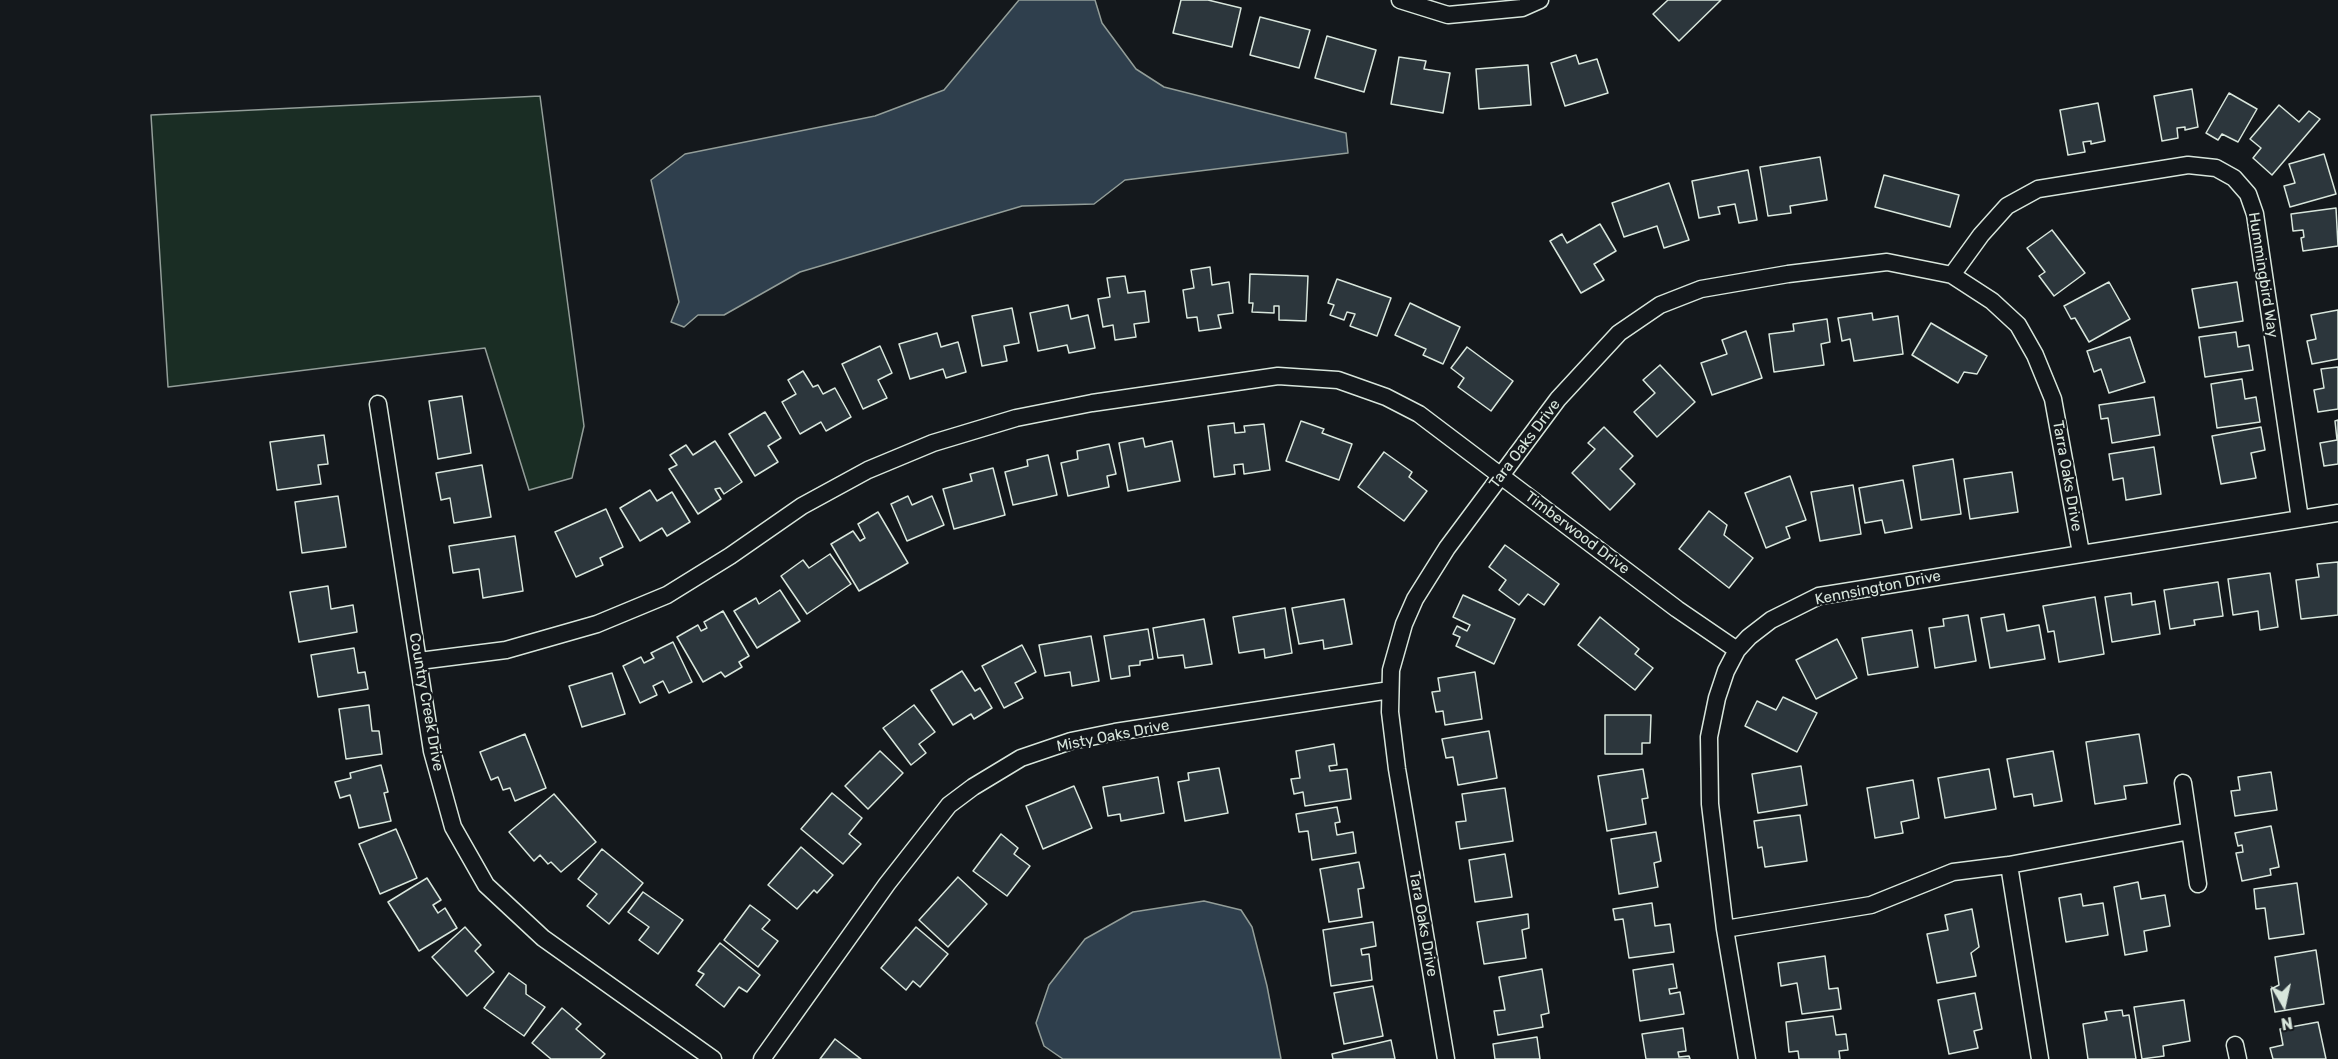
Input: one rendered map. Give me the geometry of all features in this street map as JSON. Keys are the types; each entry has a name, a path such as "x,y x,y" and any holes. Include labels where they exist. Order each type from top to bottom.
{"street":[{"path":"1400,0 1448,15 1522,8 1540,0"},
{"name":"Hummingbird Way","path":"1952,275 1981,235 2007,206 2038,189 2188,165 2216,168 2234,178 2248,194 2255,214 2300,519"},
{"name":"Tara Oaks Drive","path":"1446,1059 1397,770 1390,712 1391,669 1404,624 1415,599 1472,513 1558,399 1619,333 1660,305 1701,289 1788,274 1887,262 1952,275 1992,301 2018,325 2035,355 2053,399"},
{"name":"Timberwood Drive","path":"419,661 506,650 597,624 667,595 730,556 802,506 868,470 933,443 1016,418 1171,390 1278,376 1338,380 1386,397 1419,414 1677,609 1737,650"},
{"name":"Tarra Oaks Drive","path":"2053,399 2081,553"},
{"name":"Country Creek Drive","path":"378,404 432,751 453,827 486,885 543,938 713,1059"},
{"name":"Kennsington Drive","path":"1747,1059 1725,928 1710,804 1708,737 1717,698 1737,650 1749,637 1771,620 1819,596 2338,513"},
{"name":"Misty Oaks Drive","path":"762,1059 887,884 949,805 973,787 1021,758 1071,741 1115,732 1390,690"},
{"path":"2183,783 2199,884"},
{"path":"1725,928 1871,905 1953,872 2009,865 2190,831"},
{"path":"2009,865 2040,1059"}],"green space":[{"path":"540,96 584,426 572,478 529,490 485,348 168,387 151,115"}],"water":[{"path":"1019,0 1095,0 1102,23 1136,69 1164,87 1346,133 1348,153 1125,180 1094,204 1022,206 800,272 724,315 698,315 684,327 671,322 679,302 651,180 685,154 875,116 944,90"},
{"path":"1204,901 1241,910 1252,927 1267,986 1281,1059 1063,1059 1044,1046 1036,1023 1049,985 1085,939 1133,912"}],"building":[{"path":"1181,0 1208,0 1241,8 1232,47 1173,33"},
{"path":"1668,0 1721,0 1679,41 1653,14"},
{"path":"1260,17 1310,30 1299,68 1250,55"},
{"path":"1327,36 1376,50 1364,92 1315,78"},
{"path":"1576,55 1579,64 1597,59 1608,93 1565,106 1551,63"},
{"path":"1399,57 1426,61 1424,69 1450,73 1443,113 1391,104"},
{"path":"1528,65 1531,105 1479,109 1476,69"},
{"path":"2192,89 2198,127 2185,130 2185,127 2177,128 2178,138 2162,141 2154,96"},
{"path":"2229,93 2257,109 2238,142 2222,134 2218,140 2206,133"},
{"path":"2098,103 2105,141 2091,144 2091,141 2083,142 2085,152 2068,155 2060,110"},
{"path":"2279,105 2299,122 2309,111 2320,119 2272,175 2253,158 2261,148 2250,139"},
{"path":"2324,154 2336,194 2290,207 2284,186 2295,183 2289,164"},
{"path":"1820,157 1827,200 1790,206 1791,213 1768,216 1760,167"},
{"path":"1748,170 1757,220 1739,223 1735,204 1718,207 1720,214 1699,218 1692,181"},
{"path":"1884,175 1959,195 1950,227 1875,207"},
{"path":"1669,183 1689,240 1664,248 1657,226 1624,237 1612,203"},
{"path":"2336,208 2338,246 2303,251 2301,238 2304,237 2303,230 2293,231 2291,214"},
{"path":"1600,224 1616,251 1594,264 1604,280 1581,293 1550,241 1562,234 1567,243"},
{"path":"2052,230 2085,273 2054,296 2039,276 2045,272 2027,248"},
{"path":"1210,267 1212,285 1229,282 1233,313 1218,315 1221,328 1199,331 1197,317 1187,318 1183,290 1194,288 1191,270"},
{"path":"1250,274 1308,276 1306,321 1279,320 1279,306 1274,306 1274,313 1252,312 1253,303 1249,303"},
{"path":"1125,276 1128,293 1145,291 1149,322 1134,324 1136,337 1115,340 1113,325 1103,327 1098,299 1110,297 1107,278"},
{"path":"1337,279 1391,298 1377,336 1350,326 1355,314 1347,312 1344,320 1330,315 1334,305 1328,303"},
{"path":"2109,282 2130,319 2089,342 2075,318 2071,319 2064,306"},
{"path":"2237,282 2243,321 2199,328 2192,289"},
{"path":"1410,303 1460,327 1443,364 1423,355 1426,349 1395,335"},
{"path":"1068,305 1071,319 1088,315 1095,348 1069,353 1067,345 1038,351 1030,313"},
{"path":"1012,308 1019,343 1004,346 1007,361 982,366 972,316"},
{"path":"2338,310 2338,359 2312,364 2307,341 2316,339 2311,315"},
{"path":"1872,313 1873,320 1898,316 1903,354 1854,361 1850,339 1842,341 1838,318"},
{"path":"1827,319 1830,342 1821,344 1824,365 1774,372 1769,334 1794,331 1793,324"},
{"path":"1931,323 1987,356 1977,374 1964,372 1958,383 1912,355"},
{"path":"1746,331 1762,378 1712,395 1701,363 1727,354 1722,340"},
{"path":"2236,332 2238,347 2249,345 2253,370 2205,377 2199,337"},
{"path":"937,333 941,347 958,342 966,372 946,378 943,369 910,379 899,344"},
{"path":"2130,337 2145,382 2109,393 2101,369 2094,372 2087,351"},
{"path":"880,346 892,373 878,380 887,398 863,409 842,364"},
{"path":"1467,347 1513,381 1491,411 1458,387 1464,378 1451,368"},
{"path":"1660,365 1695,402 1657,437 1634,412 1655,393 1643,380"},
{"path":"2338,367 2338,409 2318,412 2314,390 2324,388 2321,369"},
{"path":"803,371 813,387 818,385 823,394 835,388 851,417 826,431 821,422 800,434 782,402 796,394 788,380"},
{"path":"2242,379 2245,399 2256,397 2260,422 2217,428 2211,384"},
{"path":"462,396 471,453 438,459 429,401"},
{"path":"2154,397 2160,435 2112,443 2108,418 2101,419 2099,405"},
{"path":"765,412 781,438 768,446 778,462 755,476 729,434"},
{"path":"2338,420 2338,464 2324,466 2320,443 2337,440 2335,421"},
{"path":"1301,421 1324,429 1322,433 1352,444 1339,480 1286,461"},
{"path":"1234,423 1235,433 1245,432 1244,426 1264,424 1270,470 1244,474 1243,464 1234,465 1235,474 1214,477 1208,426"},
{"path":"1604,427 1633,456 1620,469 1635,484 1610,510 1572,473 1595,449 1588,443"},
{"path":"2261,427 2265,450 2251,453 2256,478 2221,484 2212,436"},
{"path":"324,435 328,464 318,465 321,484 277,490 270,442"},
{"path":"1143,438 1145,447 1172,441 1180,481 1128,491 1119,443"},
{"path":"715,441 742,482 724,494 720,488 715,489 721,499 698,514 669,469 677,465 670,455 686,445 693,455"},
{"path":"1109,444 1116,474 1107,476 1109,487 1068,496 1061,463 1078,459 1077,451"},
{"path":"2154,447 2161,494 2126,500 2123,478 2113,480 2109,454"},
{"path":"1384,452 1412,472 1409,477 1427,491 1404,521 1358,487"},
{"path":"1048,455 1057,495 1013,505 1005,472 1028,466 1027,460"},
{"path":"1953,459 1961,514 1921,520 1913,466"},
{"path":"482,465 491,517 454,523 450,498 441,500 436,473"},
{"path":"993,468 1005,515 954,529 943,489 972,481 970,474"},
{"path":"2012,472 2018,512 1970,519 1964,479"},
{"path":"1790,476 1806,520 1786,527 1790,538 1766,548 1745,493"},
{"path":"1903,480 1912,528 1885,533 1882,520 1865,523 1859,488"},
{"path":"1853,485 1861,534 1820,541 1811,492"},
{"path":"650,490 657,501 672,492 690,522 667,536 662,528 640,541 620,508"},
{"path":"338,496 346,547 302,553 295,502"},
{"path":"908,496 912,505 932,496 944,525 907,541 891,504"},
{"path":"606,509 623,547 600,558 603,565 576,577 555,532"},
{"path":"1709,511 1727,525 1724,535 1753,558 1729,588 1679,549"},
{"path":"878,512 908,563 859,591 831,544 853,531 860,541 865,538 858,524"},
{"path":"515,536 523,591 483,598 479,569 453,573 449,546"},
{"path":"1505,545 1559,584 1544,605 1528,594 1519,605 1499,590 1506,580 1489,567"},
{"path":"830,554 851,584 807,614 781,576 803,560 809,568"},
{"path":"2338,562 2338,615 2301,619 2296,580 2319,577 2317,564"},
{"path":"2270,573 2278,627 2260,630 2258,611 2233,615 2228,579"},
{"path":"2218,582 2223,616 2194,620 2195,625 2170,629 2164,590"},
{"path":"328,586 331,609 353,605 357,632 299,642 290,592"},
{"path":"780,590 800,621 757,648 734,611 756,598 759,604"},
{"path":"2131,593 2132,605 2155,601 2160,634 2112,642 2105,597"},
{"path":"1463,595 1515,619 1494,664 1456,646 1460,637 1453,634 1457,626 1467,631 1470,625 1453,617"},
{"path":"2095,597 2104,654 2059,662 2054,631 2048,632 2043,606"},
{"path":"1344,599 1352,644 1324,649 1323,640 1299,644 1292,608"},
{"path":"1285,608 1292,653 1265,658 1264,649 1239,653 1233,617"},
{"path":"723,611 749,656 739,662 742,667 725,677 721,672 703,682 677,637 698,625 701,631 707,628 704,622"},
{"path":"2004,614 2007,631 2039,625 2045,659 1990,668 1981,618"},
{"path":"1968,615 1976,661 1935,668 1929,628 1944,626 1943,619"},
{"path":"1600,617 1639,649 1635,654 1653,668 1635,690 1578,645"},
{"path":"1204,619 1212,664 1185,668 1183,655 1158,658 1153,628"},
{"path":"1148,629 1153,659 1140,661 1140,665 1129,666 1130,676 1111,679 1104,636"},
{"path":"1912,630 1918,667 1868,675 1862,638"},
{"path":"1091,636 1099,681 1072,686 1070,672 1045,676 1039,645"},
{"path":"1837,639 1857,678 1816,699 1796,660"},
{"path":"673,642 692,682 669,693 663,681 653,686 657,695 640,703 623,666 641,657 644,663 654,658 651,653"},
{"path":"1022,645 1036,672 1015,683 1023,698 1004,708 982,666"},
{"path":"354,648 358,673 365,672 368,689 318,697 311,655"},
{"path":"962,671 975,691 980,688 992,708 974,719 971,714 953,725 931,690"},
{"path":"1475,672 1482,719 1445,725 1443,711 1436,712 1432,692 1440,691 1438,678"},
{"path":"612,673 625,714 582,727 569,686"},
{"path":"1783,697 1817,713 1797,752 1745,726 1757,701 1776,710"},
{"path":"369,705 372,731 379,731 382,754 346,759 339,709"},
{"path":"914,705 935,732 919,744 926,753 911,765 883,728"},
{"path":"1605,715 1651,715 1650,743 1642,743 1642,754 1605,754"},
{"path":"1489,731 1497,778 1458,785 1453,757 1446,758 1442,739"},
{"path":"525,734 546,788 515,801 510,788 503,790 498,777 491,780 480,752"},
{"path":"2139,734 2147,783 2124,786 2126,799 2095,804 2086,742"},
{"path":"1334,744 1337,765 1329,766 1330,771 1347,769 1351,799 1305,806 1303,792 1294,794 1291,779 1300,778 1296,751"},
{"path":"880,751 903,773 868,809 845,786"},
{"path":"2053,751 2062,801 2034,806 2032,794 2014,797 2007,759"},
{"path":"381,765 388,792 384,793 391,821 359,828 350,795 340,798 335,782 351,778 350,773"},
{"path":"1801,766 1807,805 1758,813 1752,774"},
{"path":"1219,768 1228,813 1185,821 1178,782 1189,780 1188,773"},
{"path":"1643,769 1648,798 1642,799 1646,824 1607,831 1598,776"},
{"path":"1989,769 1996,809 1945,818 1938,778"},
{"path":"2271,772 2277,810 2235,816 2231,791 2240,790 2238,777"},
{"path":"1158,777 1164,813 1121,821 1120,814 1108,816 1103,787"},
{"path":"1913,780 1919,818 1901,822 1903,833 1875,838 1867,788"},
{"path":"1074,786 1092,828 1043,849 1026,806"},
{"path":"1505,788 1513,841 1460,849 1456,822 1466,821 1462,794"},
{"path":"832,793 862,818 849,834 861,844 843,864 801,829"},
{"path":"554,794 596,842 561,872 551,862 548,864 540,855 534,861 509,832"},
{"path":"1337,807 1340,822 1335,823 1337,835 1353,832 1356,853 1312,860 1308,831 1299,832 1296,814"},
{"path":"1800,815 1807,861 1765,867 1762,847 1758,848 1754,821"},
{"path":"2271,826 2279,867 2270,869 2271,875 2242,881 2236,853 2243,852 2242,845 2238,846 2235,833"},
{"path":"396,829 417,878 380,894 359,844"},
{"path":"1656,832 1661,861 1654,863 1658,887 1619,894 1611,839"},
{"path":"1001,834 1018,848 1014,854 1030,866 1007,896 973,871"},
{"path":"801,847 833,875 817,893 814,890 797,909 768,885"},
{"path":"602,849 643,883 609,924 587,906 597,894 578,879"},
{"path":"1505,854 1512,897 1475,902 1469,860"},
{"path":"1359,862 1364,888 1358,889 1362,917 1329,922 1320,869"},
{"path":"958,877 987,904 948,947 919,920"},
{"path":"427,878 441,900 433,905 438,913 445,908 457,928 419,951 388,902"},
{"path":"2138,882 2141,899 2165,895 2170,926 2144,931 2147,951 2125,955 2114,887"},
{"path":"2297,883 2304,934 2269,939 2265,908 2256,909 2254,889"},
{"path":"643,892 683,920 658,954 639,940 649,927 628,912"},
{"path":"2081,894 2083,906 2103,903 2108,935 2066,942 2059,898"},
{"path":"1652,903 1655,926 1670,924 1674,952 1629,958 1623,919 1615,920 1613,909"},
{"path":"750,905 770,920 762,929 778,941 758,967 724,940"},
{"path":"1972,909 1979,947 1971,953 1976,976 1937,983 1927,934 1948,930 1945,915"},
{"path":"1528,914 1529,928 1522,930 1526,958 1484,964 1477,922"},
{"path":"1373,922 1376,946 1361,949 1362,955 1369,954 1372,980 1331,986 1323,930"},
{"path":"465,927 481,945 475,951 494,972 467,996 432,957"},
{"path":"916,927 948,954 920,987 913,981 906,990 881,968"},
{"path":"720,943 760,975 747,992 739,987 724,1007 696,985 704,974 698,971"},
{"path":"2316,950 2324,1004 2275,1012 2271,989 2279,985 2275,957"},
{"path":"1825,956 1829,989 1838,988 1841,1009 1802,1014 1797,983 1781,986 1778,963"},
{"path":"1673,964 1677,988 1669,989 1670,994 1680,992 1684,1014 1640,1021 1633,970"},
{"path":"1542,969 1549,1013 1541,1015 1543,1027 1498,1035 1494,1011 1505,1010 1499,977"},
{"path":"509,973 526,985 526,994 545,1007 524,1036 484,1008"},
{"path":"1373,986 1383,1036 1344,1044 1334,993"},
{"path":"1975,993 1982,1029 1974,1031 1978,1048 1949,1054 1938,1000"},
{"path":"2184,1000 2190,1041 2163,1046 2164,1056 2142,1059 2134,1007"},
{"path":"562,1008 581,1024 576,1029 605,1054 600,1059 551,1059 532,1043"},
{"path":"2122,1010 2123,1016 2129,1015 2136,1059 2088,1059 2083,1024 2107,1020 2105,1012"},
{"path":"1833,1016 1836,1035 1846,1034 1848,1050 1839,1051 1840,1059 1799,1059 1798,1051 1789,1052 1786,1022"},
{"path":"2318,1022 2326,1059 2273,1059 2270,1048 2283,1045 2280,1029"},
{"path":"1683,1028 1686,1051 1678,1052 1679,1057 1689,1056 1690,1059 1646,1059 1642,1034"},
{"path":"1537,1037 1540,1059 1495,1059 1493,1044"},
{"path":"835,1039 861,1059 820,1059"},
{"path":"1391,1040 1395,1059 1333,1059 1332,1054"}]}
